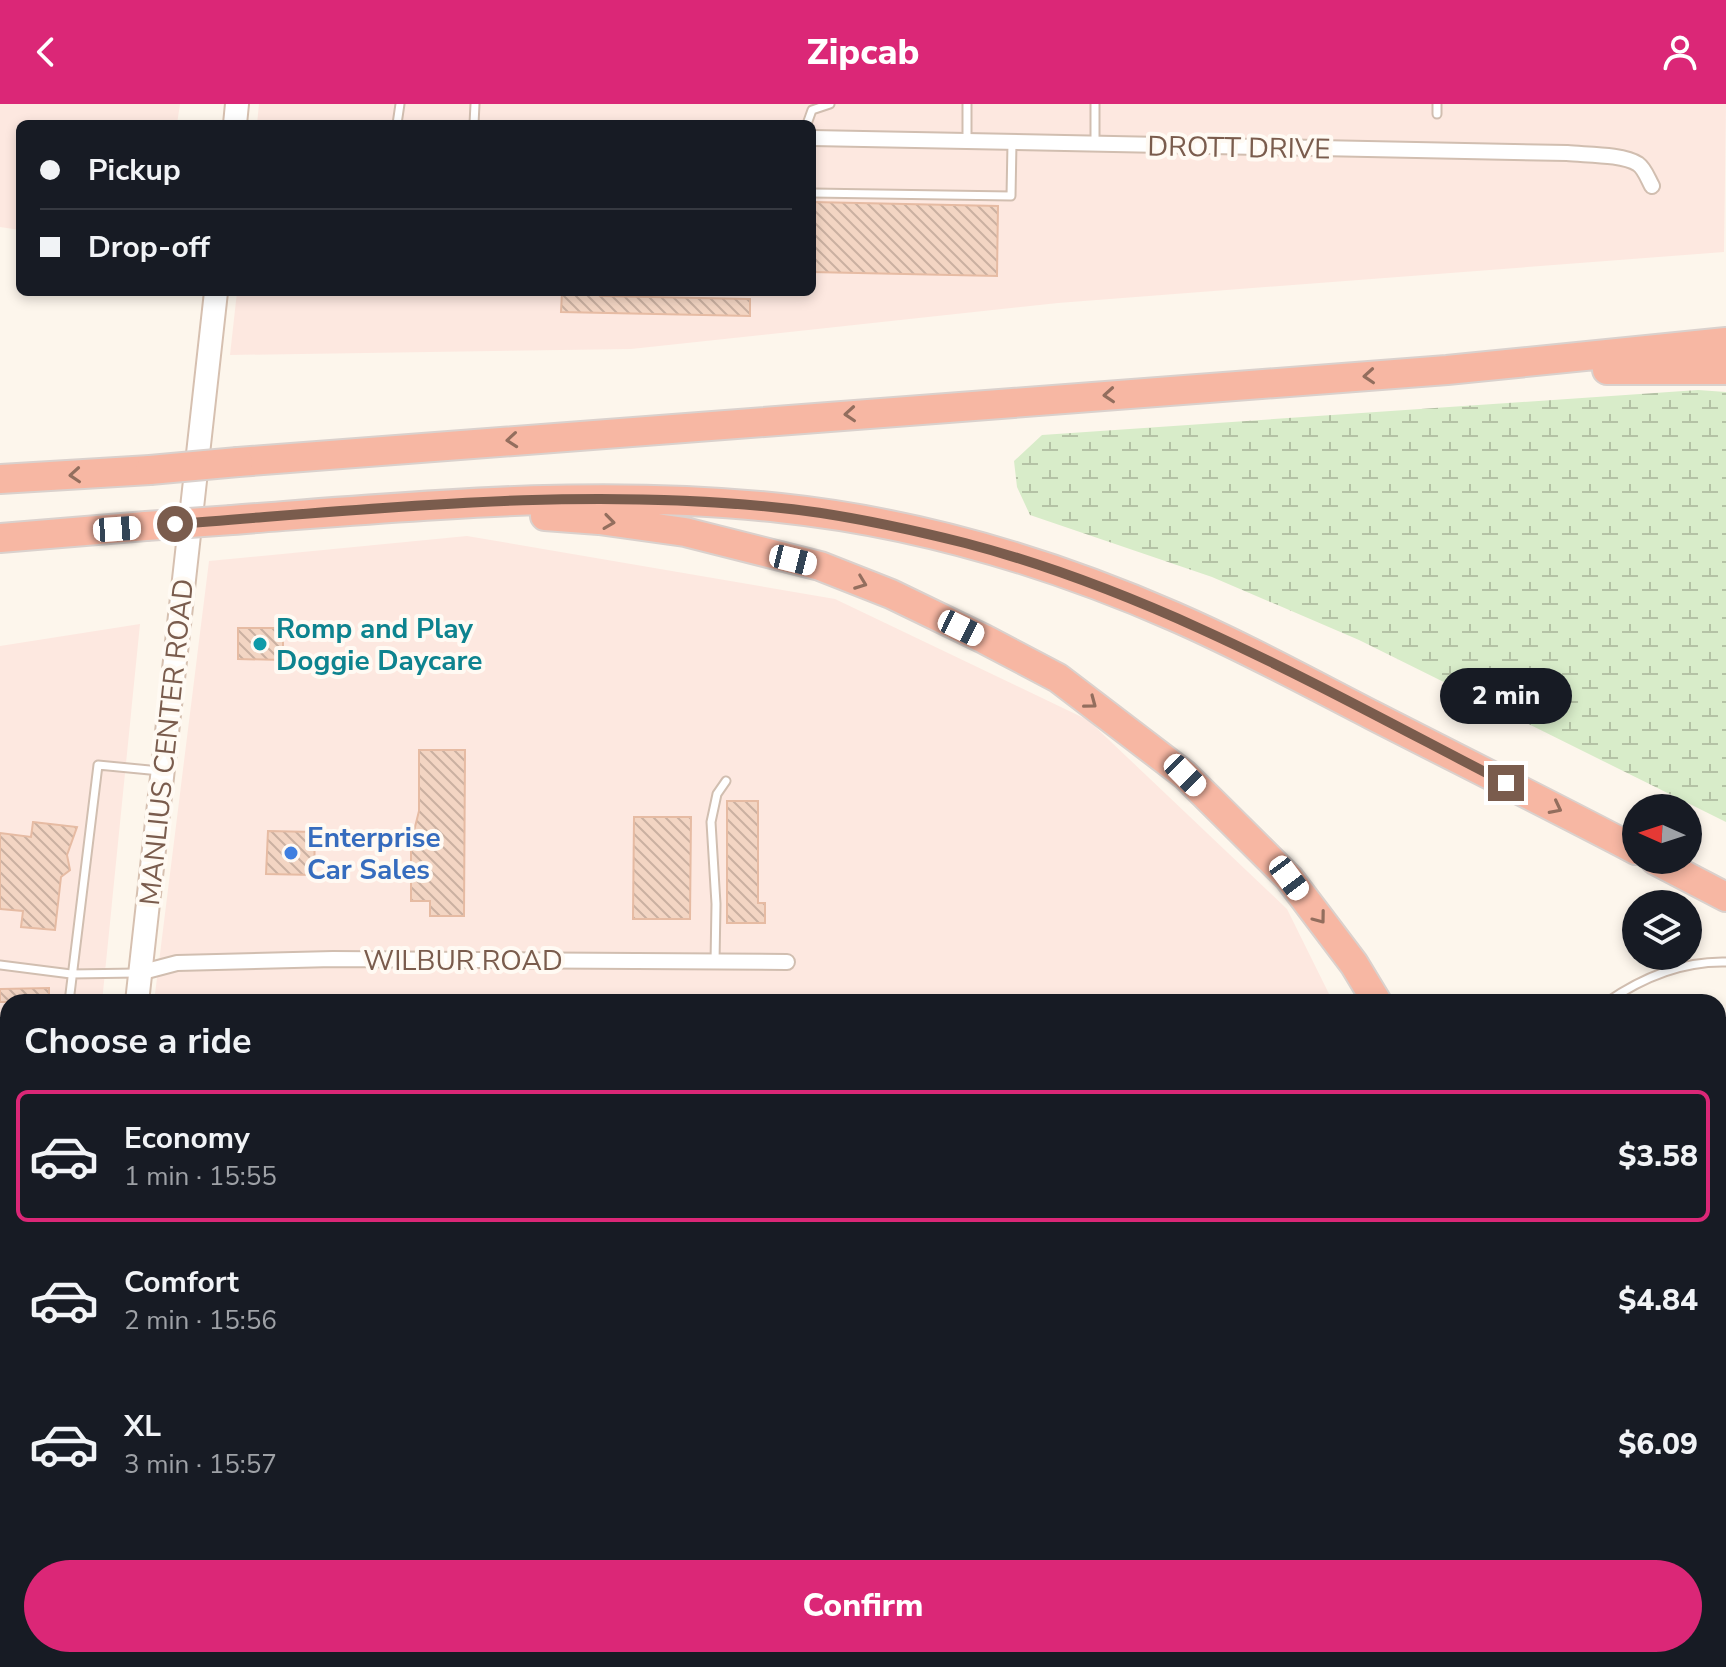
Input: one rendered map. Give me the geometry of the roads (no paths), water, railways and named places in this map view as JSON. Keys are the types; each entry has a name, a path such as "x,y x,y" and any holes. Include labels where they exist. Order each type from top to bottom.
{"highway":[{"path":"0,479 1447,370 1726,342"},
{"path":"1447,370 1726,370"},
{"path":"0,538 532,500 692,501 796,510 866,521 966,543 1105,589 1172,616 1247,651 1622,843"},
{"path":"420,506 599,520 685,532 820,566 891,594 984,639 1058,678 1185,775 1289,878 1354,964 1372,994"},
{"path":"1682,874 1726,897"}],"main road":[{"name":"MANLIUS CENTER ROAD","path":"138,994 216,296"}],"street":[{"name":"DROTT DRIVE","path":"816,138 1553,153 1637,162 1652,186"},
{"name":"WILBUR ROAD","path":"139,973 177,963 333,959 787,962"}],"lane":[{"path":"808,120 812,110 830,104"},
{"path":"967,104 967,142"},
{"path":"1095,104 1095,144"},
{"path":"1437,104 1437,114"},
{"path":"816,193 1011,196 1012,143"},
{"path":"70,994 98,765 163,771"},
{"path":"715,962 716,904 711,822 717,794 726,781"},
{"path":"1620,994 1649,976 1690,965 1726,962"},
{"path":"0,965 71,974 139,973"}],"place":[{"name":"Romp and Play Doggie Daycare","path":"260,644"},
{"name":"Enterprise Car Sales","path":"291,853"}]}
